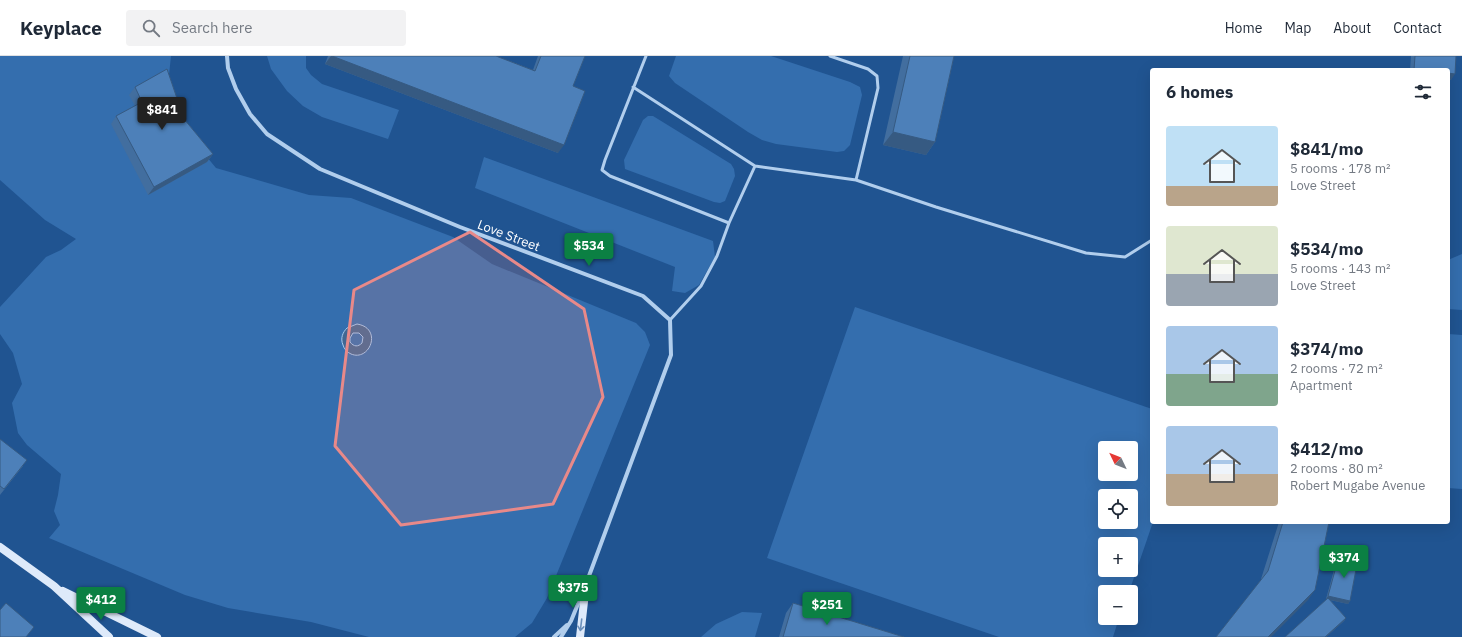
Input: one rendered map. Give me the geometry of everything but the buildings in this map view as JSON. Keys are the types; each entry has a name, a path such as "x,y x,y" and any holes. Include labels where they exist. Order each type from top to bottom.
{"main road":[{"path":"0,547 54,586 109,637"},
{"path":"580,637 586,584"},
{"path":"54,586 157,637"}],"street":[{"name":"Love Street","path":"227,56 228,68 236,89 250,114 267,134 320,169 447,222 643,296 670,320"},
{"path":"561,637 571,621 586,584 671,355 670,320"},
{"path":"554,637 571,621"}],"lane":[{"path":"646,56 604,160 602,170 610,176 729,223"},
{"path":"830,56 868,69 877,76 878,88 856,180"},
{"path":"633,87 755,166 856,180 936,207 1086,253 1124,256 1150,241"},
{"path":"670,320 701,286 717,256 729,223 755,166"}],"highlighted area":[{"path":"470,232 584,309 603,397 553,504 401,525 335,446 354,290"}],"shaded area":[{"path":"0,56 171,56 169,75 183,128 216,168 309,195 351,198 453,237 492,264 636,323 645,332 650,345 547,598 532,623 515,637 369,637 311,622 228,608 185,595 49,538 60,525 54,511 61,474 27,445 18,433 12,403 22,384 13,353 0,334 0,307 46,257 61,250 76,239 45,220 0,180"},
{"path":"267,56 306,56 306,68 311,75 322,84 399,110 388,139 322,117 303,106 287,91 271,69"},
{"path":"676,56 771,56 850,82 860,87 862,95 850,145 844,151 837,152 776,144 762,140 675,83 669,76"},
{"path":"648,116 653,116 731,164 734,169 735,176 725,201 720,203 714,202 625,169 624,160 643,120"},
{"path":"484,157 713,241 715,257 699,285 685,293 672,291 675,267 475,188"},
{"path":"1462,254 1462,310 1450,309 1450,259"},
{"path":"855,307 1150,408 1150,524 1152,524 1138,566 1138,537 1098,537 1098,577 1134,577 1131,585 1098,585 1098,625 1117,625 1113,637 999,637 767,558"},
{"path":"357,324 365,327 370,332 372,337 371,344 364,353 358,355 351,354 345,349 342,338 343,333 347,328","holes":["353,333 359,333 363,337 362,343 358,346 354,346 350,342 350,338"]},
{"path":"1450,334 1462,335 1462,489 1450,488"},
{"path":"742,612 762,613 755,637 701,637 716,624"}]}
